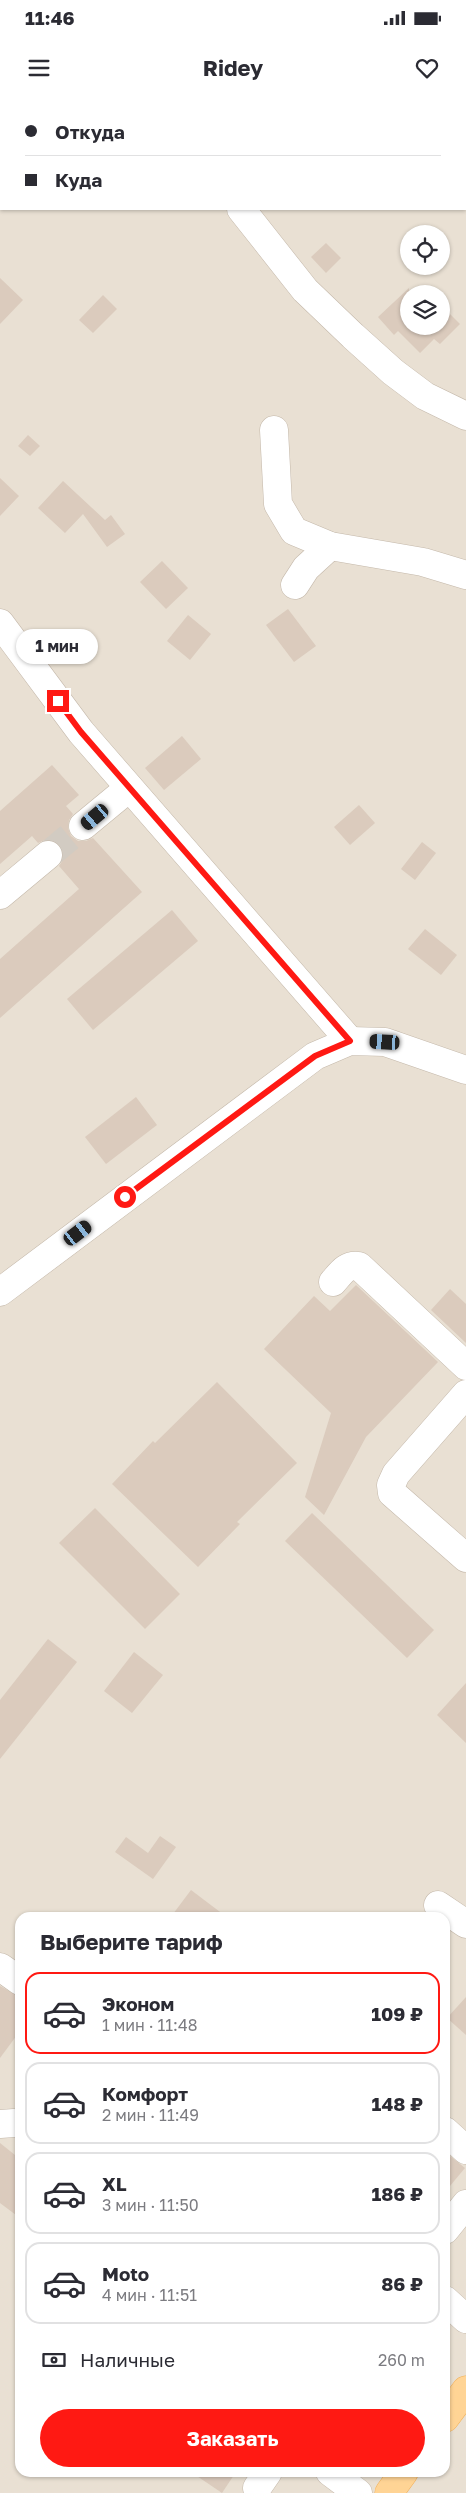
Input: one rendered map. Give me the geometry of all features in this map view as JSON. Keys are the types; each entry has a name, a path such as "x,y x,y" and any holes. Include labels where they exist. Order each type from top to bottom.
{"main road":[{"path":"450,2411 466,2390"},
{"path":"388,2493 400,2477"}],"street":[{"path":"242,210 306,290 393,372 425,396 466,416"},
{"path":"274,430 278,504 294,531 330,546 423,562 466,575"},
{"path":"295,585 306,568 330,546"},
{"path":"0,623 81,732 350,1041"},
{"path":"83,826 130,788"},
{"path":"0,895 48,855"},
{"path":"0,1292 315,1056 350,1041 385,1042 466,1070"},
{"path":"333,1282 345,1269 352,1265 359,1266 466,1366"},
{"path":"466,1394 396,1474 392,1485 392,1493 466,1558"},
{"path":"438,1905 448,1912"},
{"path":"450,1913 466,1924"},
{"path":"0,1967 15,1978"},
{"path":"450,2136 466,2150"},
{"path":"450,2224 466,2204"},
{"path":"450,2305 466,2319"},
{"path":"337,2477 358,2493"}],"shaded area":[{"path":"0,210 466,210 466,2493 0,2493"}],"building":[{"path":"326,243 341,258 326,273 311,257"},
{"path":"0,278 23,300 0,324"},
{"path":"103,295 117,309 93,333 79,320"},
{"path":"400,296 400,333 398,331 394,335 378,317"},
{"path":"450,314 460,324 450,334"},
{"path":"402,335 449,335 440,344 434,339 420,353"},
{"path":"28,435 40,446 30,456 18,446"},
{"path":"0,478 19,496 0,516"},
{"path":"63,481 105,520 111,515 125,534 107,547 83,514 65,533 38,508"},
{"path":"162,561 188,588 166,609 140,582"},
{"path":"288,609 316,646 294,662 266,625"},
{"path":"188,615 211,634 190,660 167,641"},
{"path":"182,736 201,759 164,790 145,768"},
{"path":"52,765 79,795 66,806 73,814 69,820 68,828 71,836 78,841 86,841 93,838 142,892 0,1018 0,959 79,889 59,866 63,860 63,852 60,845 53,840 45,840 38,843 32,836 0,864 0,811"},
{"path":"359,805 375,823 350,845 334,827"},
{"path":"422,842 436,853 415,880 401,869"},
{"path":"172,910 198,941 93,1030 67,999"},
{"path":"425,929 457,955 441,975 408,949"},
{"path":"136,1097 157,1125 106,1164 85,1137"},
{"path":"356,1285 438,1362 366,1437 324,1515 305,1497 331,1413 264,1349 314,1296 330,1311"},
{"path":"450,1289 466,1304 466,1343 431,1310"},
{"path":"217,1382 297,1463 237,1522 240,1524 198,1567 112,1484 153,1441 155,1443"},
{"path":"95,1508 180,1594 145,1629 59,1543"},
{"path":"312,1513 434,1630 407,1658 285,1541"},
{"path":"48,1639 77,1662 0,1759 0,1700"},
{"path":"134,1652 163,1675 132,1713 104,1691"},
{"path":"466,1683 466,1743 437,1715"},
{"path":"160,1836 176,1847 153,1879 115,1852 126,1837 148,1853"},
{"path":"191,1890 220,1912 174,1912"},
{"path":"0,1986 15,1994 15,2038 0,2058"},
{"path":"466,1997 466,2035 450,2021 450,2015"},
{"path":"0,2143 15,2155 15,2214 0,2203"},
{"path":"450,2156 465,2168 450,2186"},
{"path":"198,2477 233,2477 222,2493"}],"tunnel":[{"path":"48,855 83,826"}],"route":[{"path":"58,701 81,732 350,1041 315,1056 125,1197"}]}
